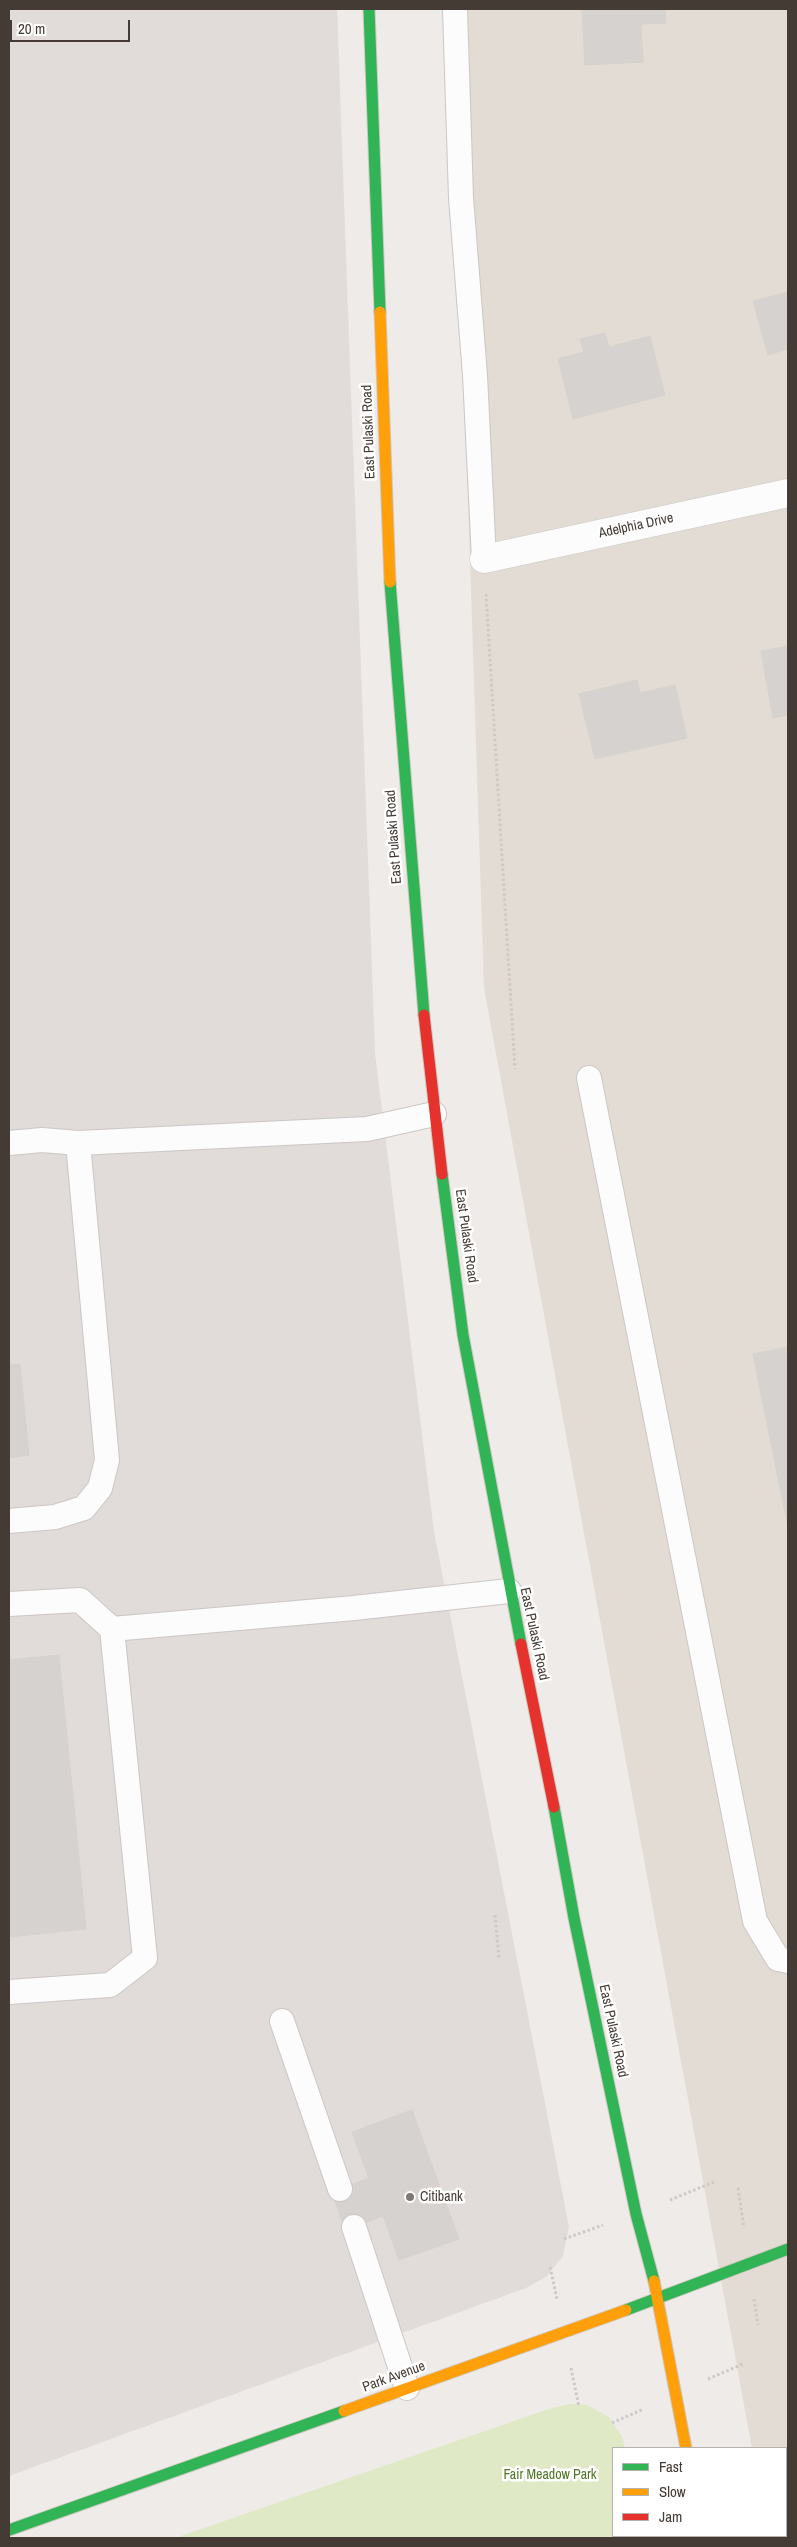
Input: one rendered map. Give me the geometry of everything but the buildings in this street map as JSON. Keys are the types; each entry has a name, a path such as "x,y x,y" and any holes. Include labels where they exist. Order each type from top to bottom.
{"main road":[{"name":"East Pulaski Road","path":"369,9 390,586 418,951 434,1114 464,1335 509,1591 544,1751 574,1918 636,2214 658,2298 686,2447"},
{"name":"Park Avenue","path":"9,2530 658,2298 788,2249"}],"street":[{"name":"Adelphia Drive","path":"484,559 788,493"}],"lane":[{"path":"455,9 461,198 475,375 484,559"},
{"path":"589,1078 755,1921 778,1959 788,1961"},
{"path":"9,1143 42,1140 78,1143 367,1129 434,1114"},
{"path":"9,1521 55,1518 84,1508 100,1488 107,1460 78,1143"},
{"path":"112,1628 354,1608 509,1591"},
{"path":"9,1604 80,1600 112,1628 145,1958 110,1986 9,1992"},
{"path":"282,2021 340,2189"},
{"path":"354,2227 407,2388"}],"path":[{"path":"484,559 515,1069"},
{"path":"495,1915 499,1958"}],"shaded area":[{"path":"9,9 337,9 375,1053 434,1532 569,2227 563,2256 546,2277 526,2288 9,2476"},
{"path":"452,9 788,9 788,2538 768,2537 787,2537 787,2447 752,2447 484,988"}],"green space":[{"name":"Fair Meadow Park","path":"569,2404 587,2405 609,2417 622,2437 625,2447 612,2447 612,2537 645,2538 175,2538 549,2409"}],"traffic: fast":[{"path":"369,9 380,312"},
{"path":"390,582 424,1015"},
{"path":"442,1174 463,1335 521,1644"},
{"path":"554,1807 574,1918 636,2214 654,2281"},
{"path":"626,2310 788,2249"},
{"path":"9,2530 344,2411"}],"traffic: slow":[{"path":"380,312 390,582"},
{"path":"654,2281 686,2447"},
{"path":"344,2411 626,2310"}],"traffic: jam":[{"path":"424,1015 442,1174"},
{"path":"521,1644 554,1807"}],"place":[{"name":"Citibank","path":"410,2197"}]}
